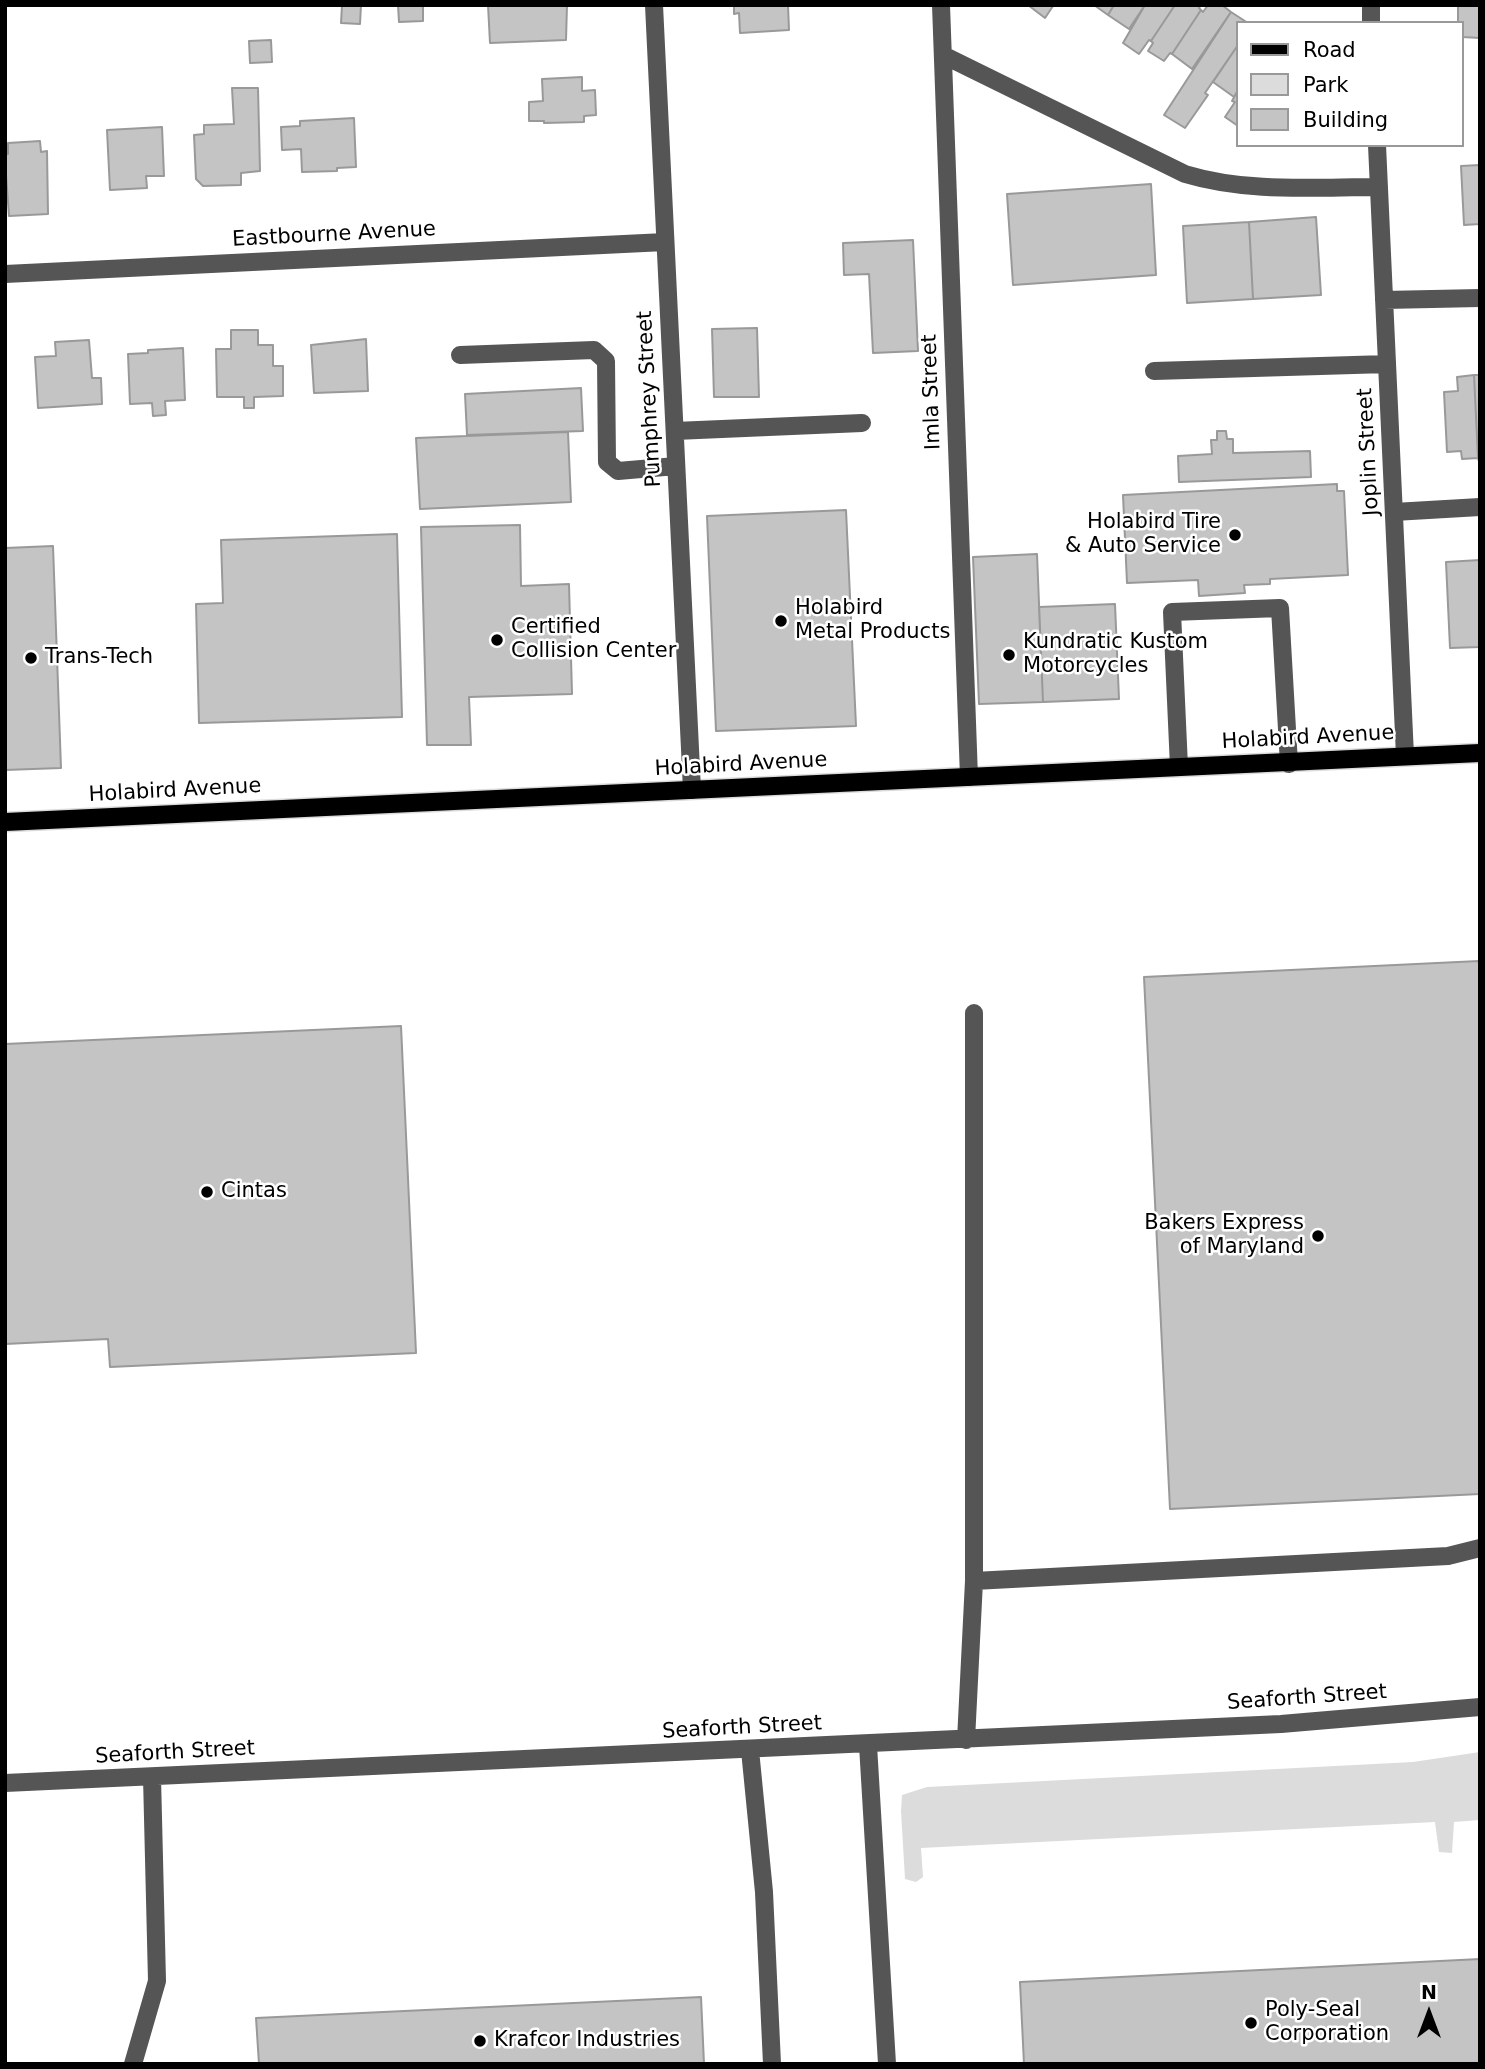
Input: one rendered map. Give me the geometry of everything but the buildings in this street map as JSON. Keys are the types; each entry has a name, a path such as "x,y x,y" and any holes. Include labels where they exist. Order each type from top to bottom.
{"main road":[{"name":"Holabird Avenue","path":"5,822 1480,753"}],"street":[{"name":"Pumphrey Street","path":"654,5 692,790"},
{"name":"Imla Street","path":"941,5 969,777"},
{"path":"943,55 1185,174 1215,183 1248,187 1379,187"},
{"name":"Joplin Street","path":"1377,147 1405,757"},
{"name":"Eastbourne Avenue","path":"5,274 665,242"},
{"path":"1384,300 1480,299"},
{"path":"460,355 594,350 606,361 607,462 618,471 676,466"},
{"path":"1154,371 1387,363"},
{"path":"675,431 862,423"},
{"path":"1394,512 1480,507"},
{"path":"1179,767 1171,612 1280,608 1289,764"},
{"path":"966,1740 974,1581 974,1013"},
{"path":"974,1581 1448,1556 1480,1548"},
{"name":"Seaforth Street","path":"5,1783 1281,1724 1480,1706"},
{"path":"868,1745 887,2064"},
{"path":"750,1750 764,1892 772,2064"},
{"path":"133,2064 157,1981 152,1777"}],"green space":[{"path":"1480,1752 1480,1820 1454,1822 1452,1853 1439,1852 1435,1822 921,1848 923,1877 916,1882 905,1879 902,1795 927,1787 1413,1762"}],"place":[{"name":"Holabird Tire & Auto Service","path":"1235,535"},
{"name":"Holabird Metal Products","path":"781,621"},
{"name":"Certified Collision Center","path":"497,640"},
{"name":"Kundratic Kustom Motorcycles","path":"1009,655"},
{"name":"Trans-Tech","path":"31,658"},
{"name":"Cintas","path":"207,1192"},
{"name":"Bakers Express of Maryland","path":"1318,1236"},
{"name":"Poly-Seal Corporation","path":"1251,2023"},
{"name":"Krafcor Industries","path":"480,2041"}]}
